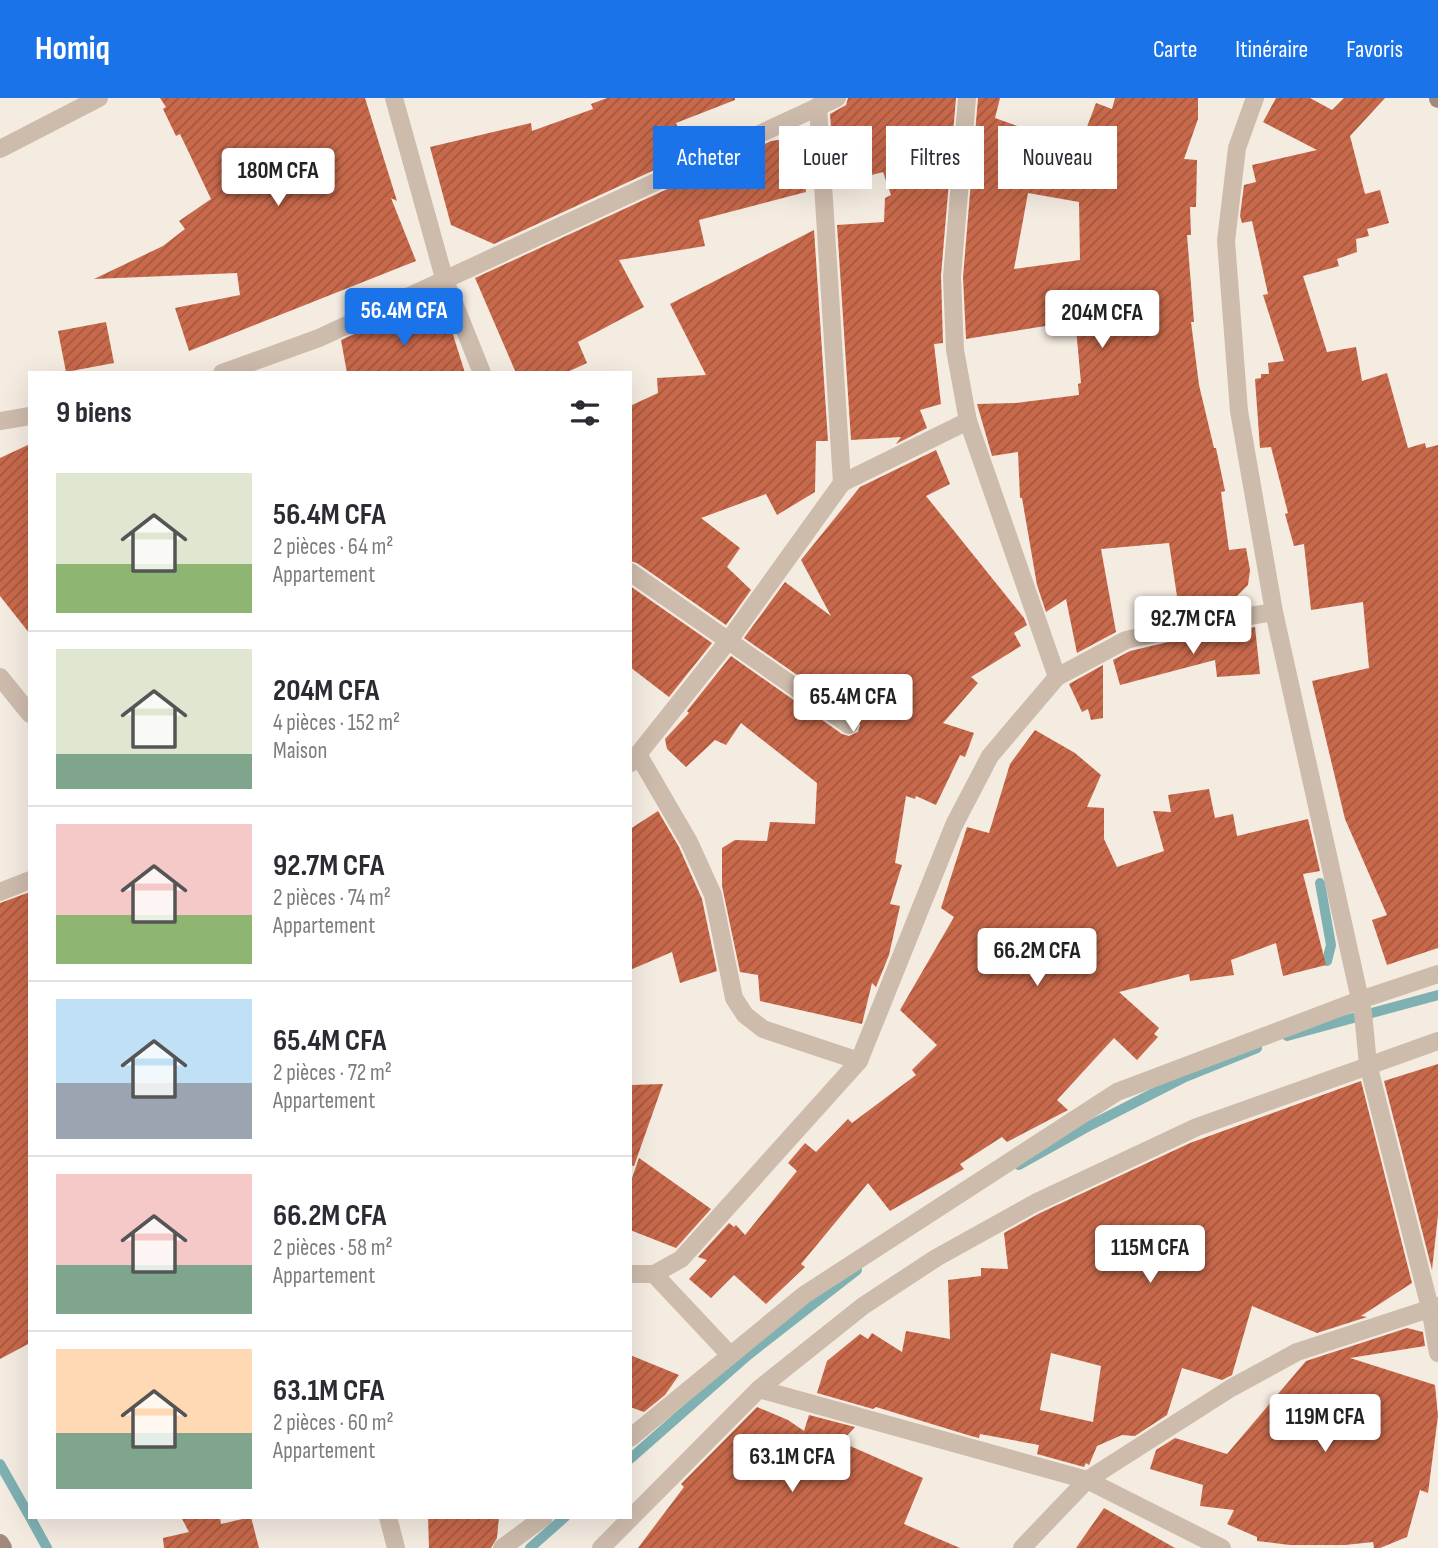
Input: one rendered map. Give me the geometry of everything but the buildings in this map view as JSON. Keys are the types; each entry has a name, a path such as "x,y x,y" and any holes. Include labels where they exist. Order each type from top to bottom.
{"main road":[{"path":"0,1543 3,1548"}],"street":[{"path":"0,149 99,98"},
{"path":"394,98 444,278 481,371"},
{"path":"228,371 319,338 837,98"},
{"path":"967,98 952,277 955,350 968,421 1057,677"},
{"path":"1255,98 1237,148 1226,241 1239,411 1274,612 1363,1014 1368,1064 1434,1307 1438,1353"},
{"path":"818,106 842,483"},
{"path":"0,421 28,416"},
{"path":"859,1061 763,1029 745,1015 734,998 713,895 689,842 635,760 729,640 842,483 968,421"},
{"path":"632,573 849,725"},
{"path":"632,1274 654,1274 681,1259 859,1061 960,814 990,756 1057,677 1126,640 1188,626 1274,612"},
{"path":"0,677 28,712"},
{"path":"0,892 28,881"},
{"path":"632,1436 804,1295 1117,1092 1363,1014 1438,974"},
{"path":"632,1517 759,1389 863,1306 936,1258 1035,1203 1197,1127 1438,1041"},
{"path":"654,1274 730,1355"},
{"path":"1022,1548 1087,1480 1231,1388 1297,1352 1434,1307"},
{"path":"759,1389 1087,1480 1222,1548"},
{"path":"389,1519 396,1548"},
{"path":"502,1548 541,1519"},
{"path":"601,1548 630,1519"}],"waterway":[{"path":"1320,883 1331,945 1327,961"},
{"path":"1287,1036 1438,995"},
{"path":"1019,1165 1185,1077 1257,1048"},
{"path":"632,1457 747,1356 857,1270"},
{"path":"0,1464 28,1513"},
{"path":"31,1519 47,1548"},
{"path":"530,1548 563,1519"}]}
